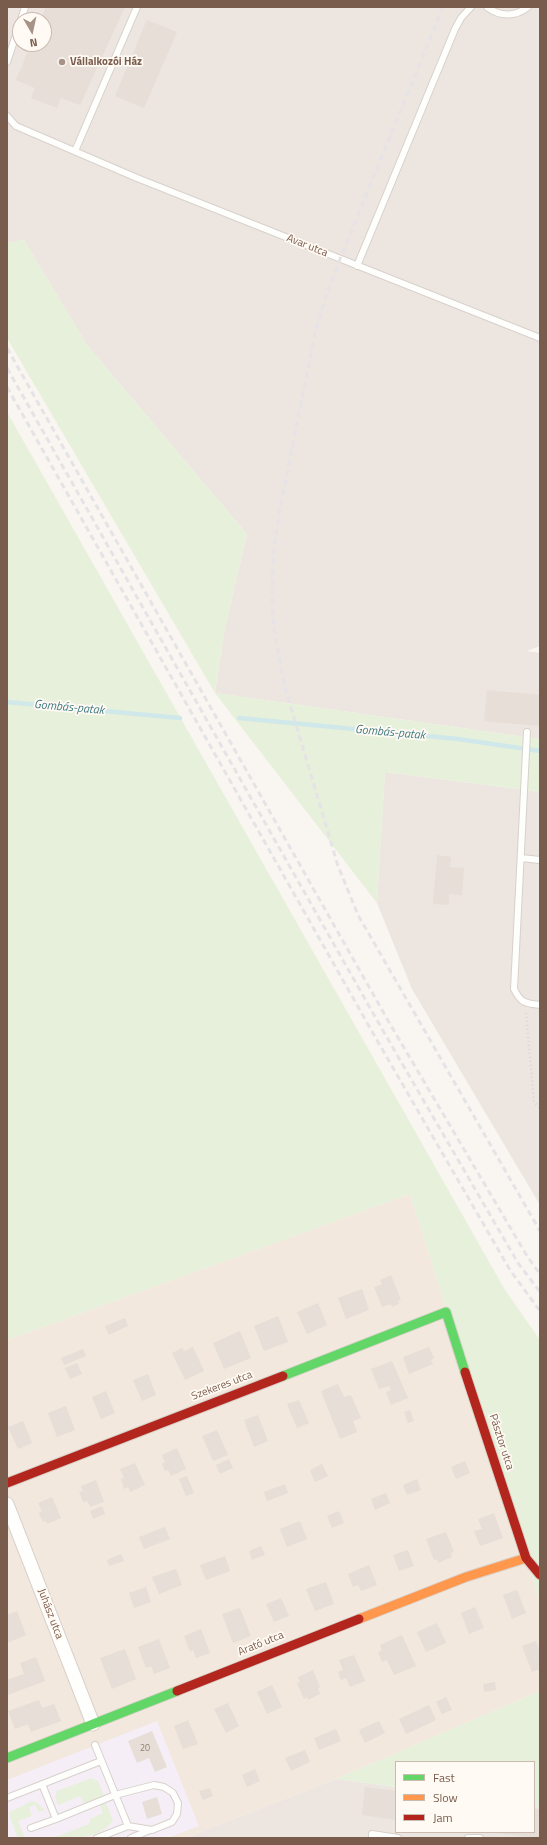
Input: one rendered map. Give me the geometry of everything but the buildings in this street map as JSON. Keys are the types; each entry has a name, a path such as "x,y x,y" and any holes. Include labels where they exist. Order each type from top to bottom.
{"street":[{"name":"Szekeres utca","path":"7,1483 446,1312"},
{"name":"Pásztor utca","path":"446,1312 526,1558 540,1575"},
{"name":"Juhász utca","path":"7,1504 93,1724"},
{"name":"Arató utca","path":"7,1758 458,1579 526,1558"}],"lane":[{"path":"75,151 137,7"},
{"path":"357,266 455,29 461,18 472,7"},
{"path":"487,7 498,13 508,15 518,13 528,7"},
{"path":"7,62 12,47"},
{"name":"Avar utca","path":"7,116 16,126 137,178 540,338"},
{"path":"527,732 514,989 519,999 526,1003 540,1004"},
{"path":"520,858 540,860"},
{"path":"95,1745 128,1826"},
{"path":"7,1798 102,1760"},
{"path":"42,1784 56,1819"},
{"path":"32,1828 115,1795 154,1785 164,1786 173,1793 178,1803 177,1814 172,1822 131,1838"},
{"path":"97,1838 128,1826 152,1830"},
{"path":"372,1838 372,1834 398,1838"},
{"path":"468,1838 480,1838"}],"path":[{"path":"526,1003 534,1102 540,1108"}],"shaded area":[{"path":"7,7 540,7 540,646 527,651 540,653 540,739 215,693 225,628 247,534 87,345 24,240 7,243"},
{"path":"385,772 540,792 540,1205 412,989 377,903"},
{"path":"410,1194 540,1602 540,1691 336,1779 186,1838 7,1838 7,1340"},
{"path":"157,1721 199,1826 168,1838 7,1838 7,1780"},
{"path":"336,1779 395,1787 395,1833 535,1833 535,1806 540,1807 540,1838 186,1838"}],"green space":[{"path":"24,240 87,345 247,534 225,628 215,693 7,338 7,243"},
{"path":"7,412 505,1290 540,1340 540,1602 410,1194 7,1340"},
{"path":"215,693 540,739 540,792 385,772 377,903"},
{"path":"540,1691 540,1807 535,1806 535,1761 395,1761 395,1787 336,1779"},
{"path":"91,1778 98,1781 104,1796 84,1804 80,1796 58,1805 55,1797 57,1791"},
{"path":"32,1801 37,1803 45,1810 39,1812 35,1805 29,1807 32,1816 18,1821 25,1838 18,1838 10,1817 10,1812"},
{"path":"106,1803 113,1820 108,1827 94,1834 78,1838 53,1838 89,1824 90,1819 103,1813 100,1805"}],"waterway":[{"name":"Gombás-patak","path":"7,702 180,718"},
{"name":"Gombás-patak","path":"239,718 458,739 540,751"}],"railway":[{"path":"443,7 340,259 325,299 316,329 279,514 273,557 273,622 284,684 338,866 358,915 540,1231"},
{"path":"7,348 390,1024 527,1256 540,1274"},
{"path":"7,368 382,1029 518,1263 540,1292"},
{"path":"7,387 374,1035 510,1270 540,1311"}],"traffic: fast":[{"path":"283,1376 446,1312 465,1372"},
{"path":"7,1758 177,1691"}],"traffic: slow":[{"path":"359,1619 466,1577 526,1558"}],"traffic: jam":[{"path":"465,1372 526,1558 540,1575"},
{"path":"7,1483 283,1376"},
{"path":"177,1691 359,1619"}],"place":[{"name":"Vállalkozói Ház","path":"62,62"}]}
